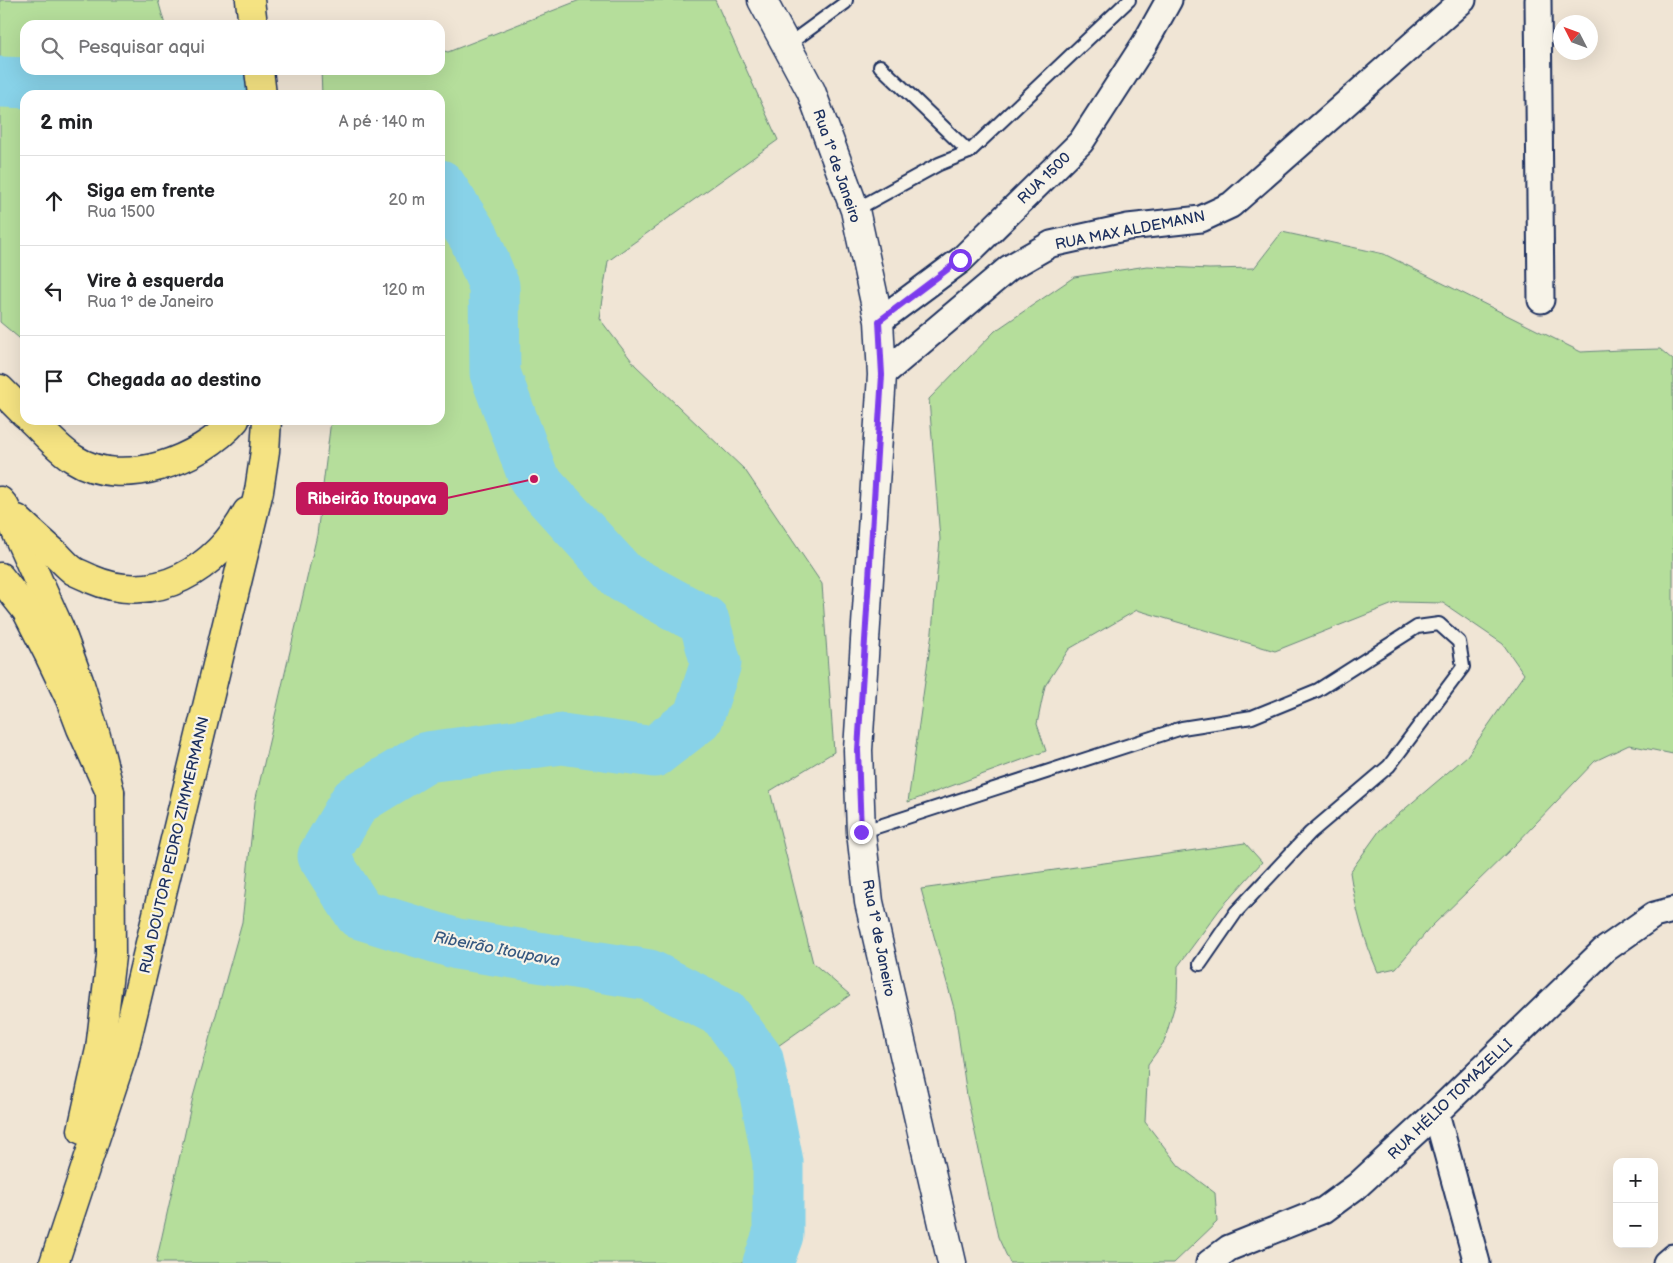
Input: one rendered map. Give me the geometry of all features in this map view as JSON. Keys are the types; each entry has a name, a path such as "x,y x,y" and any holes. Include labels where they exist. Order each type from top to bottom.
{"main road":[{"path":"250,0 252,20"},
{"path":"260,75 261,90"},
{"path":"0,389 20,409"},
{"path":"36,425 74,460 98,470 126,472 166,464 196,452 227,430 231,425"},
{"name":"RUA DOUTOR PEDRO ZIMMERMANN","path":"54,1263 124,1051 259,491 267,425"},
{"path":"3,504 73,571 107,586 142,589 169,583 194,572 220,551 241,524 259,491"},
{"name":"RUA DOUTOR PEDRO ZIMMERMANN","path":"3,504 56,618 79,681 96,736 110,792 111,956 100,1048 54,1263"},
{"path":"0,577 26,610 70,699 110,792"}],"street":[{"name":"Rua 1º de Janeiro","path":"762,0 811,91 855,210 879,321 882,375 858,750 861,832 869,902 952,1263"},
{"name":"RUA 1500","path":"879,321 960,260 1081,142 1145,43 1169,0"},
{"name":"RUA MAX ALDEMANN","path":"882,375 1009,268 1051,244 1128,227 1201,219 1231,205 1463,0"},
{"path":"1538,0 1541,300"},
{"name":"RUA HÉLIO TOMAZELLI","path":"1209,1263 1229,1248 1324,1210 1358,1185 1436,1113 1603,950 1654,915 1673,910"},
{"path":"1436,1113 1478,1263"},
{"path":"1666,1263 1673,1257"}],"lane":[{"path":"786,46 845,3 846,0"},
{"path":"855,210 940,164 969,152 1129,0"},
{"path":"880,66 969,152"},
{"path":"861,832 1182,728 1252,717 1318,690 1417,627 1439,624 1459,642 1463,667 1389,766 1310,832 1236,912 1200,964"}],"green space":[{"path":"0,0 158,0 164,20 20,20 20,75 167,75 168,90 20,90 20,339 0,322"},
{"path":"580,0 715,0 778,140 608,261 599,318 635,365 745,470 822,584 834,752 770,791 813,963 850,995 737,1075 751,1096 766,1150 773,1202 759,1255 753,1263 156,1263 193,1097 242,922 255,802 317,535 330,425 445,425 445,90 322,90 321,75 445,75 445,51 448,52"},
{"path":"1282,232 1384,254 1581,352 1660,349 1673,360 1673,754 1629,745 1595,761 1515,845 1430,928 1396,968 1378,972 1368,948 1361,923 1350,872 1380,830 1467,756 1524,674 1503,644 1443,603 1398,602 1275,651 1137,610 1069,649 1045,686 1037,724 1046,751 908,802 932,632 940,539 929,399 995,331 1074,277 1147,266 1209,269 1254,268"},
{"path":"1245,843 1262,862 1220,909 1178,966 1177,998 1164,1042 1148,1064 1145,1122 1179,1166 1215,1193 1217,1222 1174,1263 1010,1263 998,1237 967,1096 955,1012 921,889"}],"waterway":[{"name":"Ribeirão Itoupava","path":"0,82 199,90"},
{"name":"Ribeirão Itoupava","path":"445,193 474,237 494,286 495,373 534,479 623,577 704,621 716,663 698,718 654,752 562,739 427,757 355,801 323,856 360,914 457,944 649,975 724,1013 758,1059 778,1162 778,1235 768,1263"}],"place":[{"name":"Ribeirão Itoupava","path":"534,479"}],"route":[{"path":"861,832 858,750 882,375 879,321 960,260"}]}
